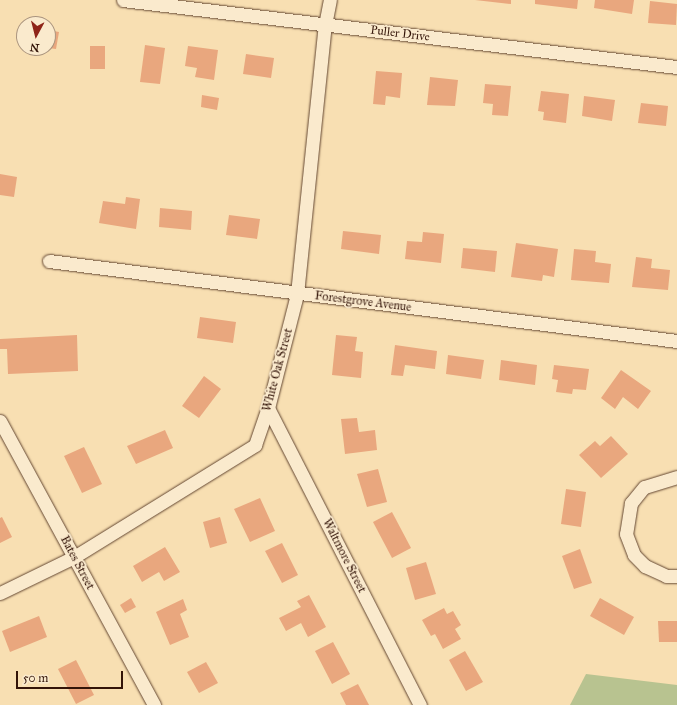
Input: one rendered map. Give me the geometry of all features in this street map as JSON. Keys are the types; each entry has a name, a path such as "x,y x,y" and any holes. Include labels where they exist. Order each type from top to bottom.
{"street":[{"name":"Puller Drive","path":"123,0 325,26 677,67"},
{"name":"White Oak Street","path":"0,593 74,557 255,445 268,408 297,294 325,26 330,0"},
{"name":"Forestgrove Avenue","path":"49,261 677,342"},
{"name":"Waltmore Street","path":"268,408 420,705"},
{"name":"Bates Street","path":"0,421 154,705"},
{"path":"677,477 644,487 631,502 626,534 634,555 645,566 666,576 677,576"}],"green space":[{"path":"586,674 677,685 677,705 570,705"}],"building":[{"path":"475,0 511,0 511,4"},
{"path":"535,0 578,0 577,9 535,4"},
{"path":"595,0 634,0 632,14 594,8"},
{"path":"650,1 677,4 676,25 648,23"},
{"path":"56,31 59,32 56,49"},
{"path":"145,45 165,48 160,84 140,82"},
{"path":"90,46 105,46 105,69 90,69"},
{"path":"188,46 218,50 214,80 195,77 197,68 185,66"},
{"path":"246,54 274,58 271,78 243,74"},
{"path":"376,71 402,73 400,98 386,96 385,105 373,104"},
{"path":"430,77 458,80 455,106 427,105"},
{"path":"485,84 511,86 508,116 492,115 493,104 483,103"},
{"path":"541,91 569,94 566,123 543,120 544,112 538,111"},
{"path":"202,95 219,98 217,110 201,107"},
{"path":"584,96 615,100 612,121 582,116"},
{"path":"641,103 668,106 666,126 638,123"},
{"path":"0,174 17,177 14,197 0,195"},
{"path":"126,197 140,199 136,229 99,223 103,201 125,204"},
{"path":"160,208 192,211 191,230 159,227"},
{"path":"229,215 260,219 257,239 226,235"},
{"path":"343,231 381,235 379,254 341,249"},
{"path":"423,232 444,234 441,263 405,259 407,241 422,242"},
{"path":"516,243 558,249 554,277 543,275 542,281 511,277"},
{"path":"463,248 497,251 495,272 461,268"},
{"path":"574,249 596,251 595,262 611,264 609,283 571,280"},
{"path":"636,257 652,259 651,268 670,270 668,290 632,287"},
{"path":"200,317 236,322 233,343 197,338"},
{"path":"77,335 78,371 8,374 7,349 0,349 0,339"},
{"path":"336,335 357,337 355,351 363,352 361,378 332,375"},
{"path":"395,345 437,351 435,369 405,365 403,376 391,375"},
{"path":"448,355 484,360 481,379 446,374"},
{"path":"501,360 537,365 535,385 499,380"},
{"path":"554,365 589,369 586,390 573,389 572,394 556,392 558,380 552,379"},
{"path":"621,370 651,391 638,409 623,397 615,409 601,398"},
{"path":"204,376 221,389 199,418 182,406"},
{"path":"357,418 359,432 375,430 377,450 345,454 341,419"},
{"path":"165,430 173,448 136,464 127,446"},
{"path":"611,436 628,454 601,478 579,455 595,441 600,446"},
{"path":"84,447 102,484 82,493 64,456"},
{"path":"378,469 387,502 367,507 357,474"},
{"path":"566,489 586,492 581,527 561,524"},
{"path":"260,498 275,531 250,542 234,509"},
{"path":"392,512 411,548 392,558 373,522"},
{"path":"2,517 12,537 0,543 0,518"},
{"path":"220,517 227,543 210,548 203,522"},
{"path":"282,543 298,575 282,583 265,551"},
{"path":"165,547 180,572 164,581 159,572 142,582 133,566"},
{"path":"580,549 592,583 574,589 562,556"},
{"path":"426,562 436,594 415,600 406,568"},
{"path":"309,595 326,627 308,637 301,623 286,631 279,618 301,607 297,601"},
{"path":"131,598 136,607 125,613 120,605"},
{"path":"600,598 634,617 624,635 590,616"},
{"path":"183,599 187,610 180,614 189,637 170,645 156,612"},
{"path":"444,608 447,614 453,611 461,625 455,629 461,639 443,649 435,634 431,636 422,620"},
{"path":"39,616 47,637 10,652 2,631"},
{"path":"658,621 677,621 677,642 659,642"},
{"path":"333,642 350,674 332,684 315,651"},
{"path":"465,651 483,682 466,691 449,660"},
{"path":"76,660 94,695 76,704 58,669"},
{"path":"206,662 218,683 199,693 187,672"},
{"path":"358,684 369,705 346,705 340,693"}]}
